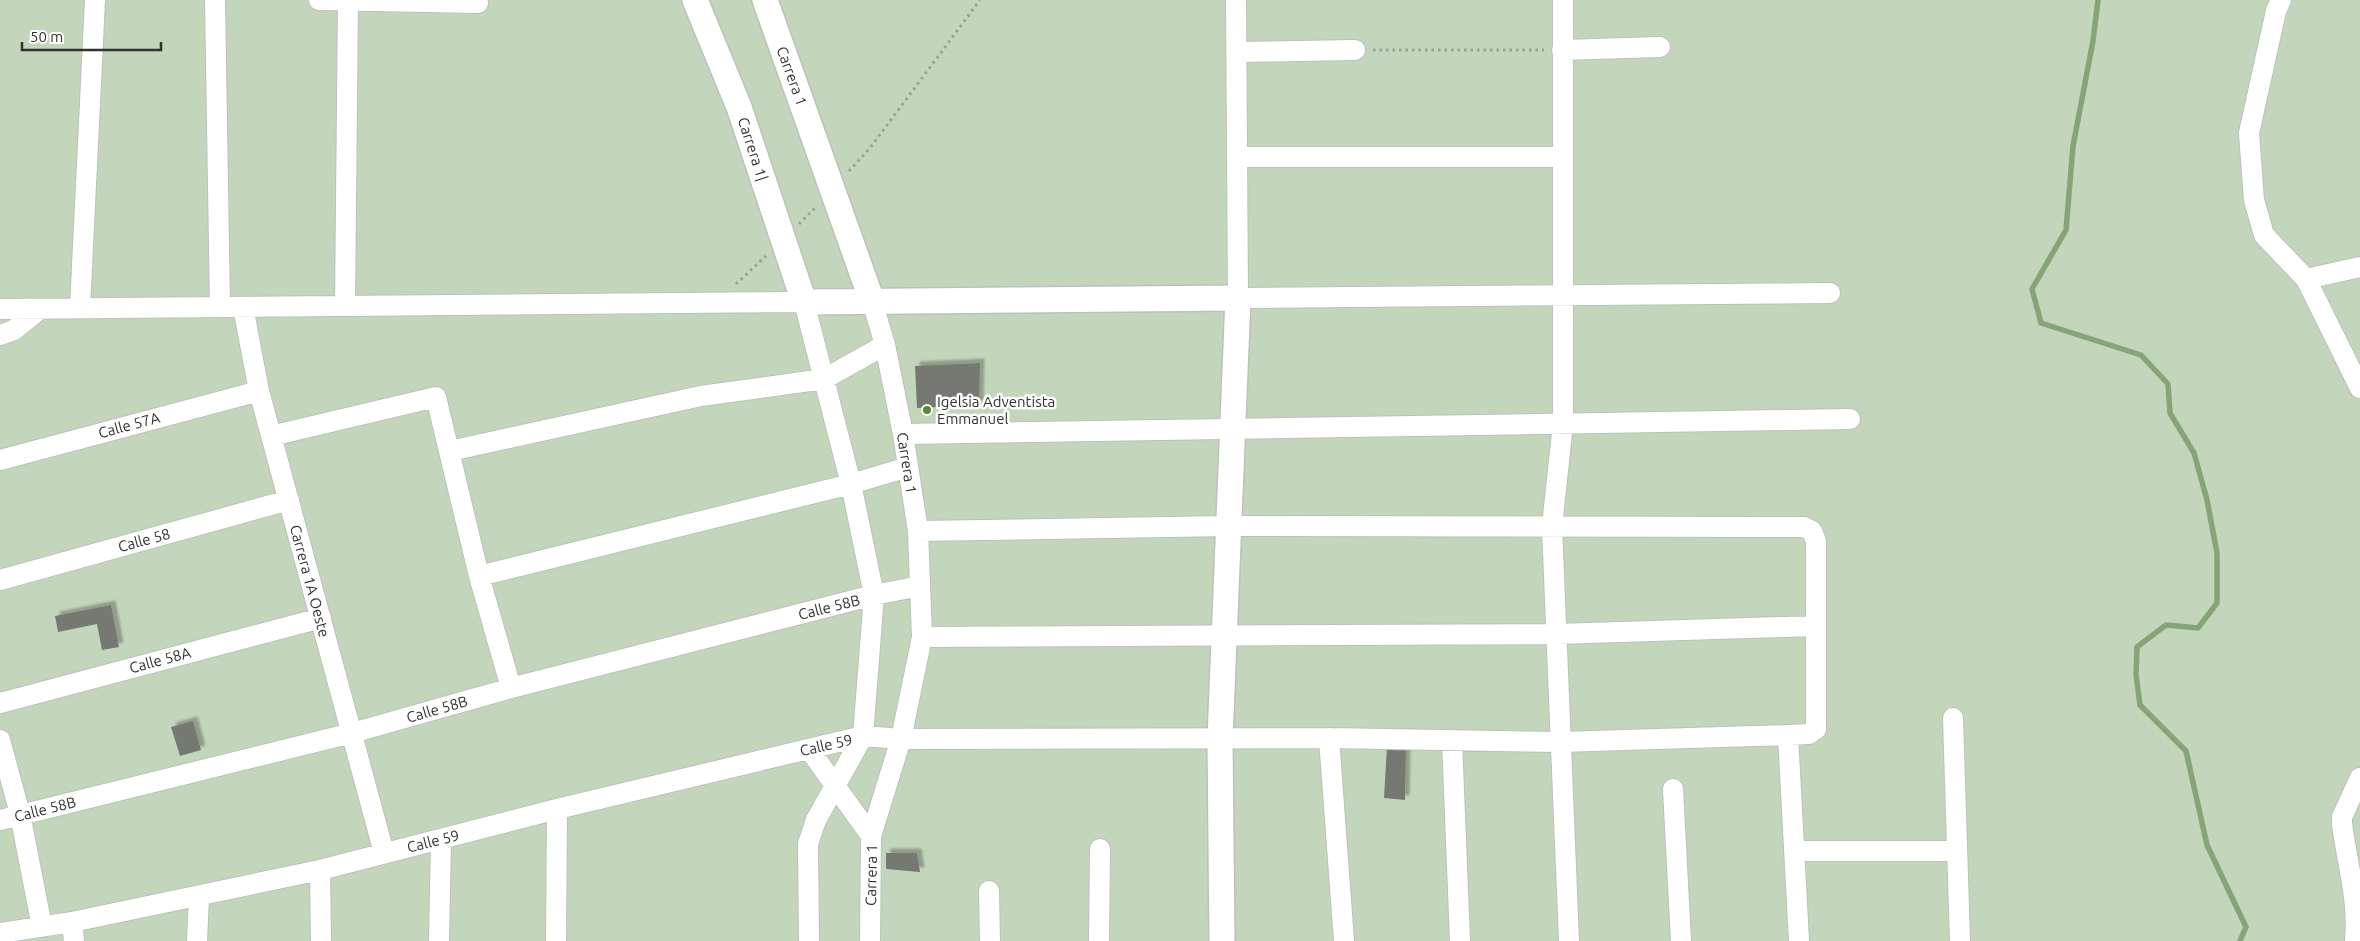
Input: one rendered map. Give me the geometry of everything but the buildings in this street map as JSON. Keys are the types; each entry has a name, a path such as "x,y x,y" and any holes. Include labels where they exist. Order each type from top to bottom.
{"street":[{"path":"80,308 95,0"},
{"path":"215,0 220,307"},
{"path":"319,0 478,4"},
{"name":"Carrera 1|","path":"695,0 739,107 804,302"},
{"name":"Carrera 1","path":"765,0 833,189 885,345 903,434 918,531 922,637 901,739 872,836 870,941"},
{"path":"1222,941 1220,739 1238,298 1236,0"},
{"path":"1563,0 1561,295 1563,424 1552,526 1559,742 1569,941"},
{"path":"2281,0 2276,11 2250,133 2254,200 2264,235 2306,279 2360,388"},
{"path":"345,306 348,1"},
{"path":"1562,50 1660,47"},
{"path":"1236,52 1355,50"},
{"path":"1237,157 1562,157"},
{"path":"2306,279 2360,267"},
{"path":"0,309 1830,293"},
{"path":"804,302 851,484 874,595 863,736 816,820 808,844 809,941"},
{"name":"Carrera 1A Oeste","path":"243,307 259,391 384,853"},
{"path":"0,335 14,330 40,309"},
{"path":"450,451 701,396 824,379 885,345"},
{"name":"Calle 57A","path":"0,460 259,391"},
{"path":"271,436 436,397 479,576 511,688"},
{"path":"903,434 1850,419"},
{"path":"479,576 851,484 908,468"},
{"name":"Calle 58","path":"0,580 289,500"},
{"path":"918,531 1228,526 1804,527 1812,531 1816,541 1815,626 1556,634 1224,634 922,637"},
{"name":"Calle 58B","path":"0,820 352,733 511,688 874,595 920,586"},
{"name":"Calle 58A","path":"0,703 321,618"},
{"name":"Calle 59","path":"0,933 42,927 73,932 199,896 320,870 557,809 863,736 901,739 1329,738 1559,742 1809,734 1816,729 1815,626"},
{"path":"1953,718 1960,941"},
{"path":"1788,735 1799,941"},
{"path":"1329,738 1344,941"},
{"path":"0,740 20,814 42,927"},
{"path":"1452,740 1460,941"},
{"path":"810,749 872,836"},
{"path":"2355,941 2357,885 2342,824 2342,817 2360,778"},
{"path":"1673,789 1681,941"},
{"path":"556,941 557,809"},
{"path":"438,941 441,839"},
{"path":"1099,941 1100,849"},
{"path":"1794,851 1957,851"},
{"path":"320,870 321,941"},
{"path":"989,891 990,941"},
{"path":"197,941 199,896"}],"path":[{"path":"719,303 742,276 784,240 870,148 980,0"},
{"path":"1355,50 1562,50"}],"green space":[{"path":"0,0 2360,0 2360,941 0,941"}],"waterway":[{"path":"2098,0 2093,41 2073,146 2066,230 2032,289 2041,323 2141,355 2168,384 2170,413 2194,453 2207,500 2217,553 2217,603 2198,628 2166,625 2137,647 2136,675 2140,705 2186,751 2207,845 2246,927 2240,941"}],"place":[{"name":"Igelsia Adventista Emmanuel","path":"927,410"}]}
